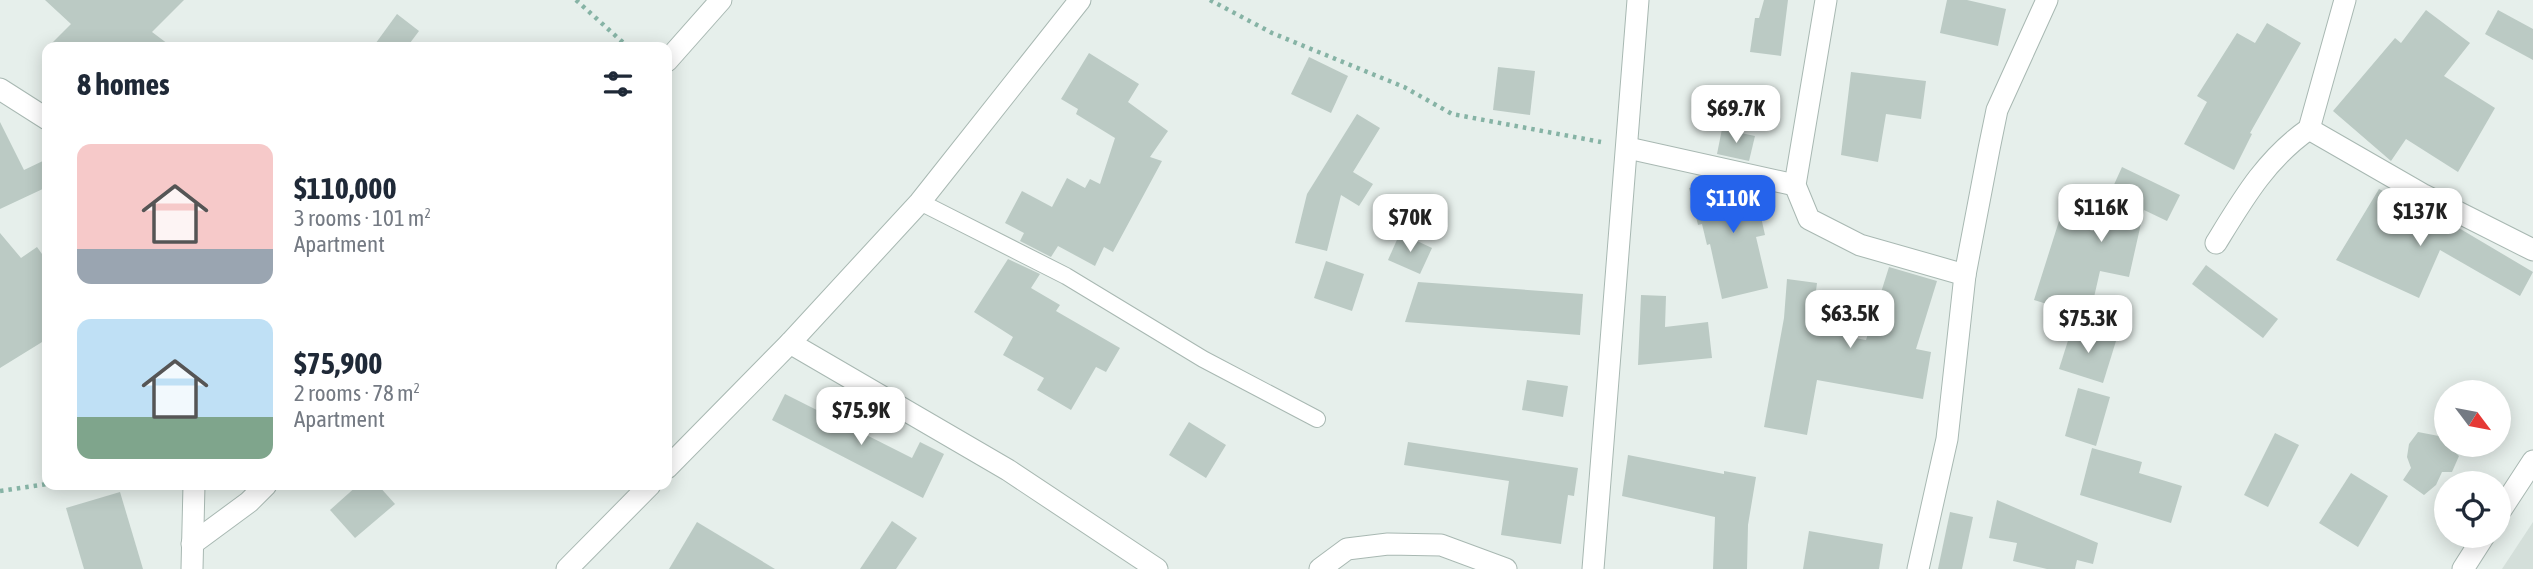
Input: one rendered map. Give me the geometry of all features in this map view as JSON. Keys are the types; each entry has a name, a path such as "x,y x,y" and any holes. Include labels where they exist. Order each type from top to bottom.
{"street":[{"path":"672,55 721,0"},
{"path":"672,463 790,343 920,202 1080,0"},
{"path":"1593,569 1638,0"},
{"path":"1826,0 1795,186 1809,219 1860,245 1965,275"},
{"path":"1919,569 1947,439 1965,275 1997,110 2047,0"},
{"path":"2216,243 2257,176 2284,147 2309,129 2345,0"},
{"path":"0,89 42,116"},
{"path":"2309,129 2422,194 2533,250"},
{"path":"1628,148 1795,186"},
{"path":"790,343 1008,470 1157,569"},
{"path":"2511,495 2533,461"},
{"path":"192,569 194,490"},
{"path":"192,544 261,490"},
{"path":"568,569 645,490"},
{"path":"1320,569 1347,549 1388,544 1441,545 1506,569"},
{"path":"2463,569 2476,548"}],"lane":[{"path":"920,202 1066,276 1203,359 1317,419"}],"path":[{"path":"576,0 622,42"},
{"path":"1210,0 1272,33 1404,87 1452,114 1628,148"},
{"path":"0,491 42,485"}],"shaded area":[{"path":"2533,522 2533,569 2502,569"}],"building":[{"path":"45,0 184,0 152,32 165,42 53,42 71,24"},
{"path":"1764,0 1788,0 1781,56 1750,52 1755,18 1759,18"},
{"path":"1947,0 1967,0 2006,9 1998,46 1940,33"},
{"path":"2426,10 2470,43 2444,76 2495,108 2458,172 2406,139 2391,161 2333,111 2395,38 2401,43"},
{"path":"2498,10 2533,29 2533,60 2485,34"},
{"path":"397,14 419,31 411,42 377,42"},
{"path":"2267,23 2301,43 2250,133 2252,134 2234,170 2184,144 2207,102 2197,96 2237,33 2255,43"},
{"path":"1089,53 1139,84 1128,102 1168,131 1150,157 1162,161 1113,252 1104,247 1095,266 1058,246 1051,257 1020,241 1024,233 1005,223 1022,191 1052,207 1067,178 1085,188 1090,179 1100,184 1115,138 1076,114 1078,109 1061,99"},
{"path":"1309,57 1348,76 1331,113 1291,94"},
{"path":"1498,67 1535,71 1530,115 1493,110"},
{"path":"1851,72 1926,81 1921,119 1886,114 1878,162 1841,155"},
{"path":"1357,114 1380,128 1353,172 1373,184 1359,206 1341,195 1327,251 1295,243 1307,194"},
{"path":"0,122 24,170 42,161 42,189 0,209"},
{"path":"1722,129 1755,136 1749,161 1717,154"},
{"path":"2122,167 2180,195 2167,221 2144,210 2129,277 2100,271 2089,319 2062,312 2063,309 2034,300 2059,221 2093,231"},
{"path":"1712,180 1743,187 1740,197 1767,192 1772,215 1761,217 1765,235 1756,237 1768,288 1722,299 1710,244 1707,245 1702,224 1698,225 1689,188 1711,183"},
{"path":"2379,189 2452,224 2533,272 2520,296 2440,250 2419,298 2336,260"},
{"path":"0,233 21,258 37,247 42,254 42,342 0,368"},
{"path":"1400,233 1432,248 1420,274 1388,260"},
{"path":"1008,259 1040,274 1031,288 1060,305 1056,311 1120,348 1106,372 1096,367 1071,410 1037,390 1044,378 1003,355 1013,337 974,312"},
{"path":"1326,261 1364,274 1352,311 1314,298"},
{"path":"2206,265 2278,319 2263,338 2192,284"},
{"path":"1889,267 1937,281 1916,349 1931,352 1923,399 1817,380 1807,435 1764,427 1784,318 1787,279 1817,283 1811,330 1866,340"},
{"path":"1418,282 1583,294 1580,335 1405,322"},
{"path":"1641,295 1666,296 1665,327 1708,322 1712,358 1638,365"},
{"path":"2072,328 2116,341 2103,383 2059,369"},
{"path":"1527,380 1568,386 1563,417 1522,410"},
{"path":"2078,388 2110,397 2096,446 2065,436"},
{"path":"785,394 912,458 920,442 944,454 923,498 772,420"},
{"path":"1189,422 1226,445 1206,478 1169,455"},
{"path":"2418,432 2434,435 2434,457 2459,457 2452,471 2434,471 2434,487 2424,495 2403,480 2411,468 2407,457 2409,444"},
{"path":"2275,433 2299,445 2268,507 2244,495"},
{"path":"1408,442 1578,468 1574,496 1568,495 1561,544 1501,535 1509,481 1404,465"},
{"path":"2092,448 2142,462 2139,473 2182,486 2171,523 2080,495"},
{"path":"1628,455 1724,474 1724,471 1756,477 1748,525 1747,569 1713,569 1715,517 1622,496"},
{"path":"2351,473 2388,496 2358,547 2319,523"},
{"path":"352,490 382,490 395,504 355,538 330,510"},
{"path":"120,492 143,569 84,569 66,508"},
{"path":"1997,500 2098,543 2093,564 2077,560 2075,569 2047,569 2013,561 2017,543 1989,538"},
{"path":"1950,512 1973,517 1962,569 1938,569"},
{"path":"892,521 917,538 896,569 860,569"},
{"path":"697,522 775,569 669,569"},
{"path":"1809,531 1883,544 1879,569 1803,569"}]}
